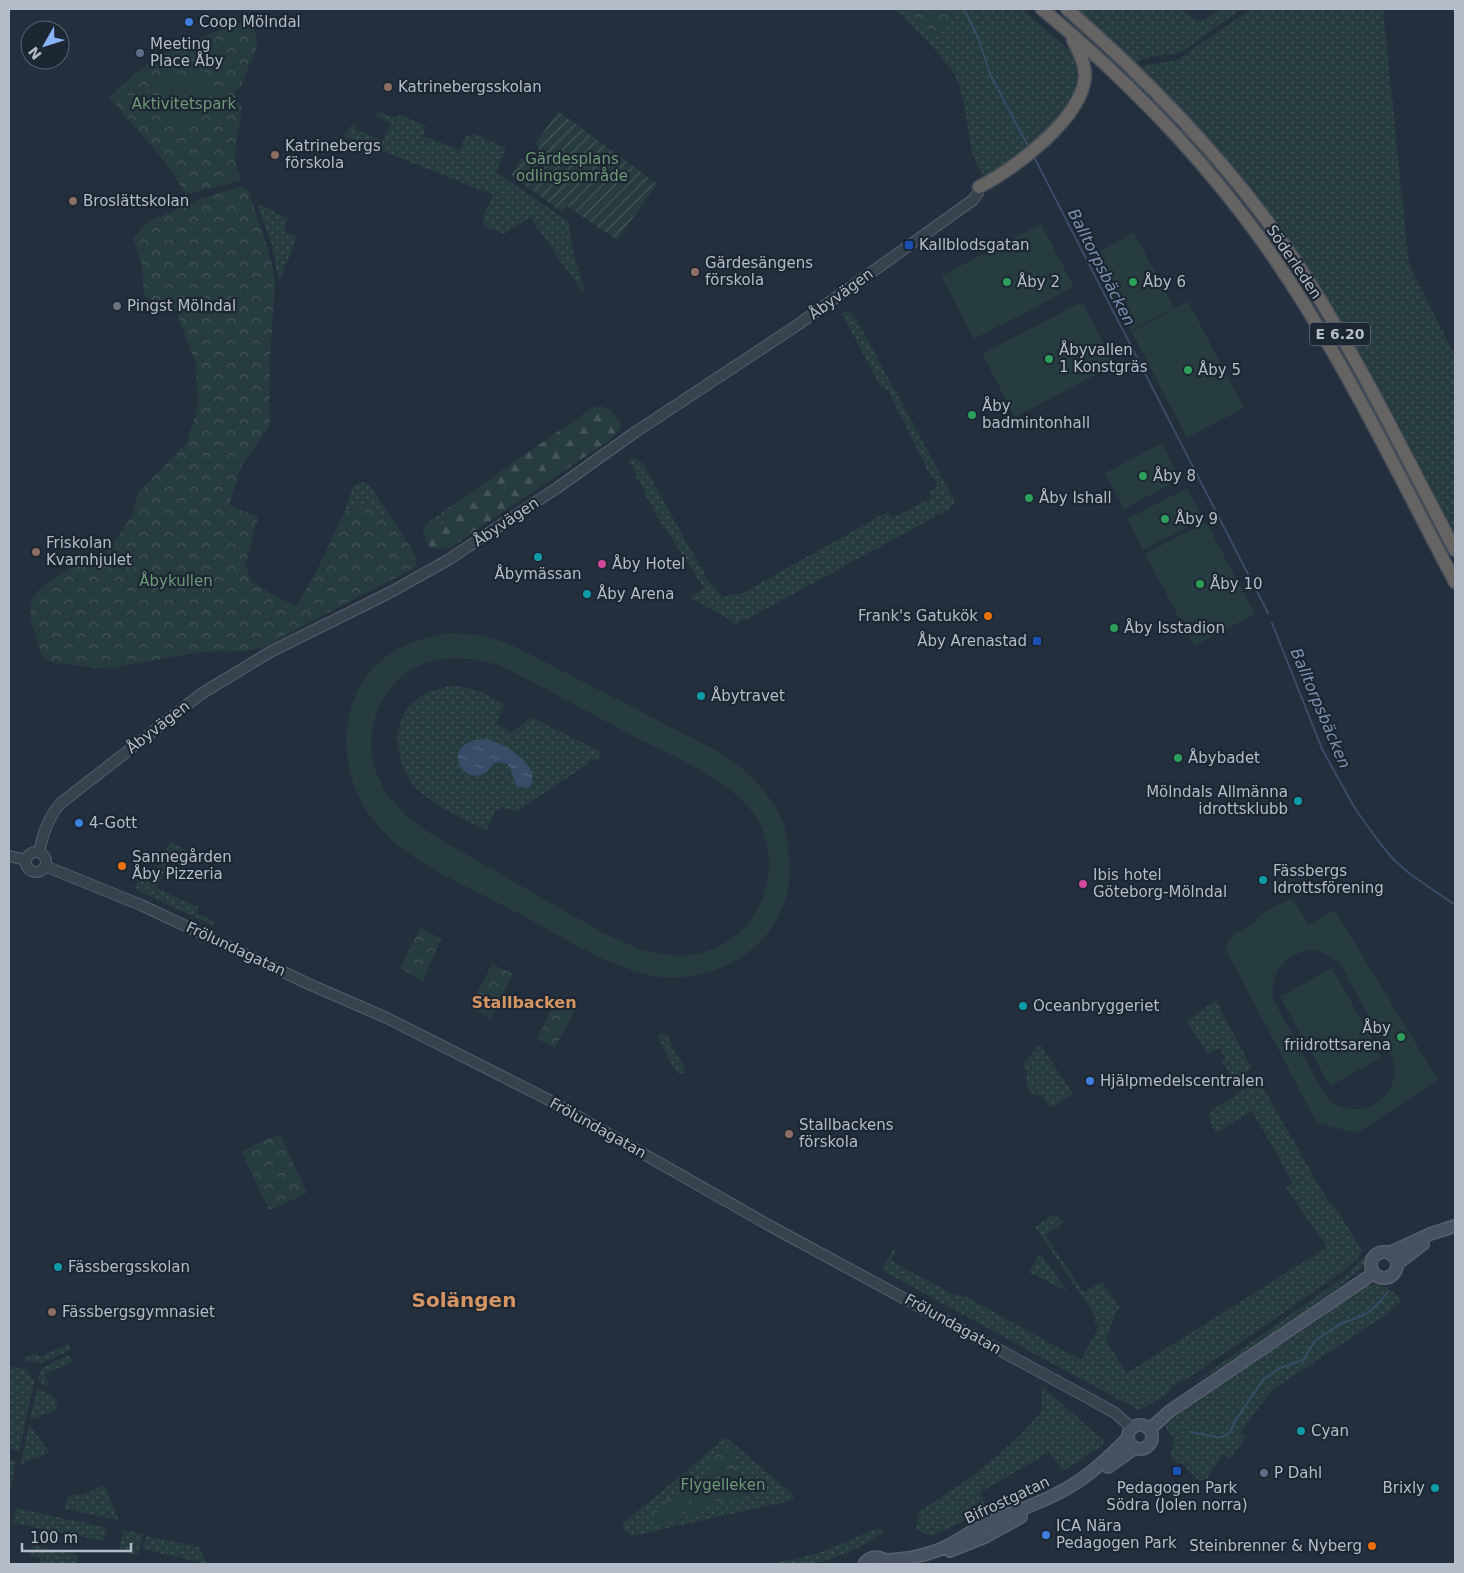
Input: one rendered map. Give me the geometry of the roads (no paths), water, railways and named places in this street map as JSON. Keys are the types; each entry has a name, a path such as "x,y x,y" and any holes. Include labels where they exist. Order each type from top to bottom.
{"highway":[{"name":"Söderleden","path":"1042,9 1139,95 1216,181 1252,228 1301,300 1338,362 1455,582"},
{"name":"Söderleden","path":"1067,9 1111,47 1169,104 1229,172 1263,217 1310,284 1352,355 1455,550"},
{"path":"978,187 1001,176 1031,153 1064,119 1077,101 1084,84 1085,70 1082,56 1069,31"}],"main road":[{"path":"1374,1273 1372,1264 1375,1257 1380,1253 1389,1253 1430,1234 1455,1226"},
{"name":"Bifrostgatan","path":"906,1564 937,1556 985,1537 1071,1494 1135,1448 1144,1448 1150,1444 1152,1436 1150,1429 1170,1411 1374,1273 1379,1276 1388,1277 1394,1273 1397,1264 1423,1244 1455,1232"},
{"path":"1389,1253 1395,1258 1397,1264"},
{"path":"1135,1448 1130,1444 1130,1433 1141,1425 1150,1429"},
{"name":"Bifrostgatan","path":"864,1564 874,1557 886,1562 946,1547 983,1526 1061,1491 1082,1479 1117,1450 1130,1433"}],"street":[{"name":"Åbyvägen","path":"39,852 47,823 54,810 61,803 201,694 270,652 390,593 467,548 557,488 634,433 678,406 822,308 973,200 978,193 978,187"},
{"path":"39,852 46,857 45,866 40,871 32,871 27,867 26,860 31,853 39,852"},
{"path":"9,856 26,860"},
{"name":"Frölundagatan","path":"45,866 141,905 310,985 387,1018 547,1099 772,1227 1115,1413 1130,1433"}],"water":[{"path":"487,739 503,745 526,763 531,771 530,787 517,786 511,769 505,763 494,763 485,773 474,776 466,773 461,768 458,761 458,753 463,746 472,741"}],"waterway":[{"name":"Balltorpsbäcken","path":"964,9 979,40 990,74 1028,146"},
{"name":"Balltorpsbäcken","path":"1034,157 1268,613"},
{"name":"Balltorpsbäcken","path":"1272,623 1322,749 1356,810 1394,860 1410,874 1455,905"},
{"path":"1190,1432 1217,1437 1226,1435 1230,1432 1237,1418 1264,1379 1280,1368 1303,1360 1315,1341 1338,1325 1368,1313 1388,1292"}],"place":[{"name":"Coop Mölndal","path":"189,22"},
{"name":"Meeting Place Åby","path":"140,53"},
{"name":"Katrinebergsskolan","path":"388,87"},
{"name":"Katrinebergs förskola","path":"275,155"},
{"name":"Broslättskolan","path":"73,201"},
{"name":"Kallblodsgatan","path":"909,245"},
{"name":"Gärdesängens förskola","path":"695,272"},
{"name":"Åby 2","path":"1007,282"},
{"name":"Åby 6","path":"1133,282"},
{"name":"Pingst Mölndal","path":"117,306"},
{"name":"Åbyvallen 1 Konstgräs","path":"1049,359"},
{"name":"Åby 5","path":"1188,370"},
{"name":"Åby badmintonhall","path":"972,415"},
{"name":"Åby 8","path":"1143,476"},
{"name":"Åby Ishall","path":"1029,498"},
{"name":"Åby 9","path":"1165,519"},
{"name":"Friskolan Kvarnhjulet","path":"36,552"},
{"name":"Åbymässan","path":"538,557"},
{"name":"Åby Hotel","path":"602,564"},
{"name":"Åby 10","path":"1200,584"},
{"name":"Åby Arena","path":"587,594"},
{"name":"Frank's Gatukök","path":"988,616"},
{"name":"Åby Isstadion","path":"1114,628"},
{"name":"Åby Arenastad","path":"1037,641"},
{"name":"Åbytravet","path":"701,696"},
{"name":"Åbybadet","path":"1178,758"},
{"name":"Mölndals Allmänna idrottsklubb","path":"1298,801"},
{"name":"4-Gott","path":"79,823"},
{"name":"Sannegården Åby Pizzeria","path":"122,866"},
{"name":"Fässbergs Idrottsförening","path":"1263,880"},
{"name":"Ibis hotel Göteborg-Mölndal","path":"1083,884"},
{"name":"Oceanbryggeriet","path":"1023,1006"},
{"name":"Åby friidrottsarena","path":"1401,1037"},
{"name":"Hjälpmedelscentralen","path":"1090,1081"},
{"name":"Stallbackens förskola","path":"789,1134"},
{"name":"Fässbergsskolan","path":"58,1267"},
{"name":"Fässbergsgymnasiet","path":"52,1312"},
{"name":"Cyan","path":"1301,1431"},
{"name":"Pedagogen Park Södra (Jolen norra)","path":"1177,1471"},
{"name":"P Dahl","path":"1264,1473"},
{"name":"Brixly","path":"1435,1488"},
{"name":"ICA Nära Pedagogen Park","path":"1046,1535"},
{"name":"Steinbrenner & Nyberg","path":"1372,1546"}],"district":[{"name":"Stallbacken","path":"524,1002"},
{"name":"Solängen","path":"464,1300"}],"park label":[{"name":"Aktivitetspark","path":"184,104"},
{"name":"Gärdesplans odlingsområde","path":"572,168"},
{"name":"Åbykullen","path":"176,581"},
{"name":"Flygelleken","path":"723,1485"}]}
